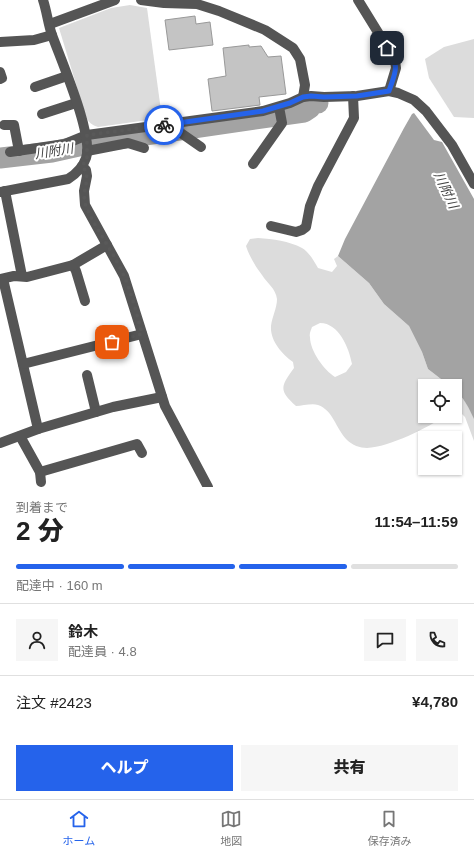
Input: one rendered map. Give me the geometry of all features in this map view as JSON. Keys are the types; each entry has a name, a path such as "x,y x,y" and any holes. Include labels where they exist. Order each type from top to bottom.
{"street":[{"path":"22,276 2,191 68,178 75,174 87,158 87,143 76,103 52,35 43,0"},
{"path":"50,24 115,0"},
{"path":"141,0 164,3 197,4 219,11 265,30 293,48 300,59 307,96"},
{"path":"358,0 395,60 396,68 392,82"},
{"path":"0,42 34,40 52,35"},
{"path":"0,72 2,78 0,79"},
{"path":"36,87 67,76"},
{"path":"87,143 175,129 263,111 280,113 307,96 353,96 392,82"},
{"path":"392,82 405,96 414,100 426,111 452,145 474,184"},
{"path":"271,226 296,232 306,227 310,206 318,186 354,118 353,96"},
{"path":"42,114 76,103"},
{"path":"253,164 282,123 280,113"},
{"path":"4,125 14,126 14,151 65,144 87,143 128,143 144,148"},
{"path":"175,129 201,147"},
{"path":"82,166 86,170 87,176 84,191 85,205 124,276 165,406 208,487"},
{"path":"38,429 1,279 14,276 27,276 73,265 107,245"},
{"path":"73,265 84,301"},
{"path":"23,364 142,334"},
{"path":"87,375 96,412"},
{"path":"0,442 113,407 162,397"},
{"path":"20,436 40,477 137,444 142,453"}],"shaded area":[{"path":"130,5 147,8 162,118 98,127 91,124 86,117 59,28 111,8"},
{"path":"474,39 474,118 454,117 429,78 425,59 444,47"},
{"path":"258,238 286,242 302,248 307,252 318,268 332,272 337,266 334,259 338,256 369,283 384,304 409,326 422,352 428,369 441,379 418,379 418,423 433,423 397,441 376,447 364,448 354,445 343,436 331,415 323,407 313,404 296,406 290,401 283,388 286,379 294,368 293,362 278,347 272,337 271,332 277,302 276,295 257,268 246,246 250,239","holes":["320,323 333,327 346,344 352,364 346,372 335,377 326,370 318,360 312,348 310,335 312,327"]},
{"path":"462,397 474,418 474,441 465,417 462,414"}],"water":[{"path":"414,113 434,140 442,142 474,199 474,419 462,397 462,379 441,379 428,369 422,352 409,326 384,304 369,283 338,256 345,239 412,114"}],"building":[{"path":"195,16 196,24 210,22 213,45 169,50 165,20"},
{"path":"249,45 249,47 261,46 268,57 281,56 286,94 259,97 260,105 212,111 208,79 226,76 223,48"}],"waterway":[{"name":"川附川","path":"0,158 52,152 97,142 304,112 310,108 313,103 318,103"}],"way so far":[{"path":"112,342 142,334 124,276 85,205 84,191 87,176 86,170 82,166 87,158 87,135 164,125"}],"route":[{"path":"164,125 263,111 279,107 303,97 357,96 369,95 380,91 389,91 396,68 395,60 387,48"}]}
